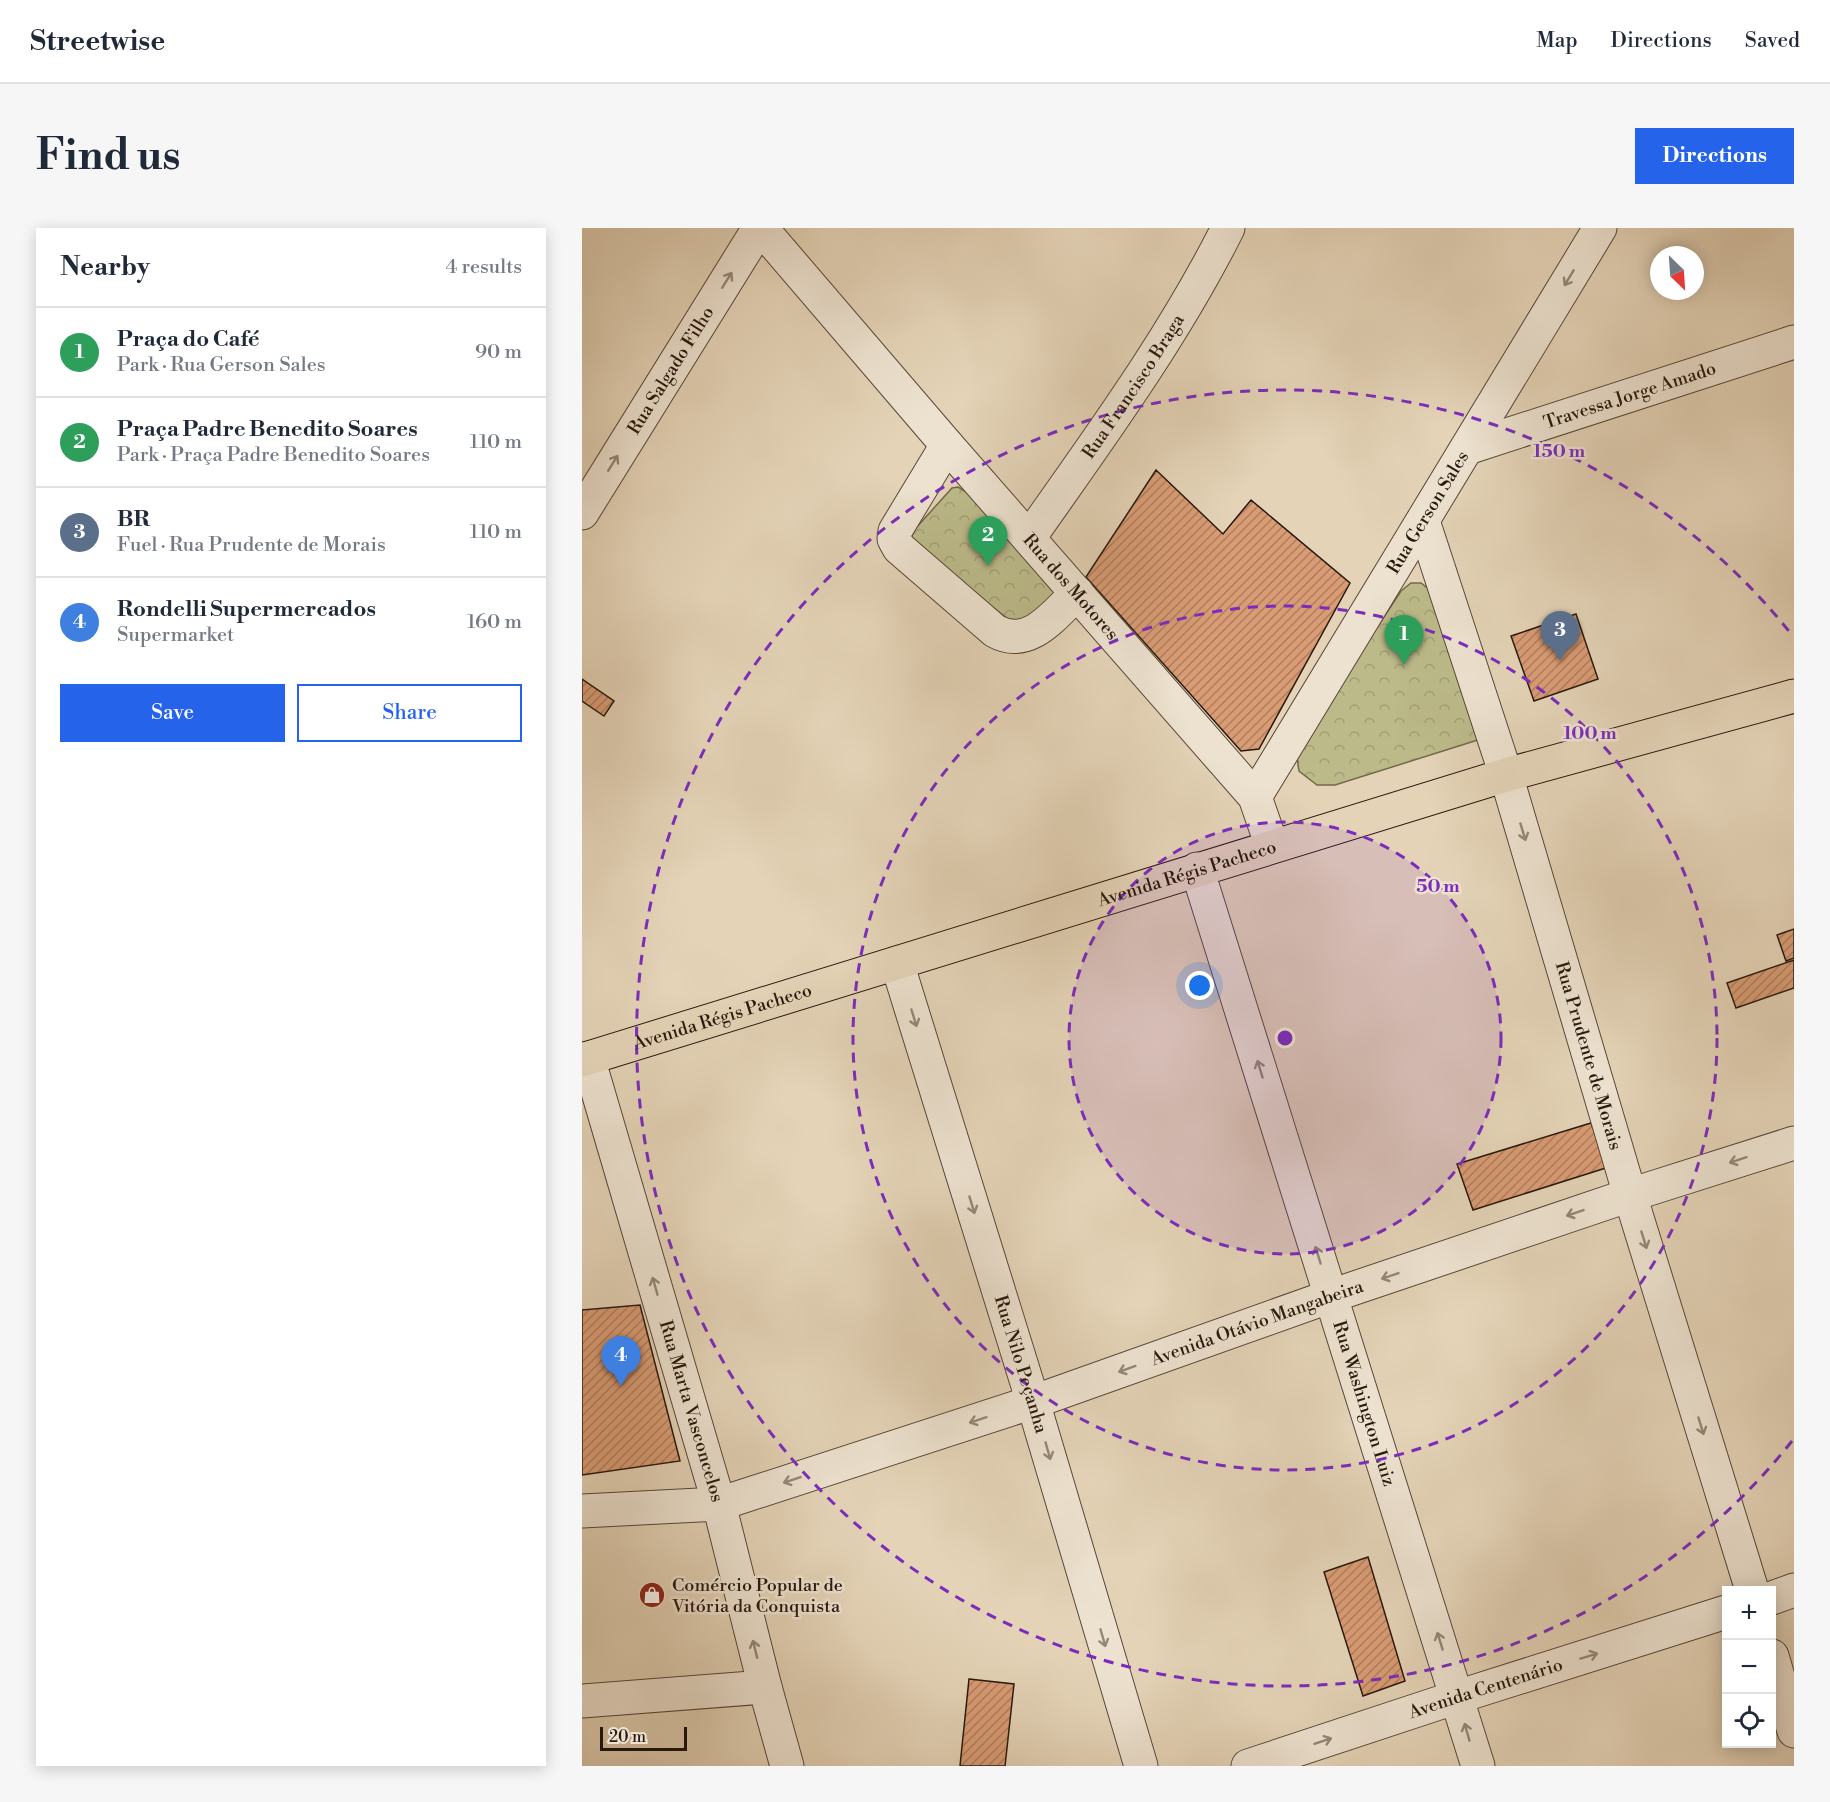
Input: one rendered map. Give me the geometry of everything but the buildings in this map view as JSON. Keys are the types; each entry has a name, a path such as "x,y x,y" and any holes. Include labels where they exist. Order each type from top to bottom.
{"main road":[{"name":"Avenida Régis Pacheco","path":"585,1059 1272,846 1506,776 1794,696"}],"street":[{"name":"Rua dos Motores","path":"760,228 1255,797 1272,846"},
{"name":"Rua Salgado Filho","path":"582,513 760,228"},
{"name":"Rua Francisco Braga","path":"1029,538 1138,384 1228,228"},
{"name":"Rua Gerson Sales","path":"1255,797 1600,228"},
{"name":"Travessa Jorge Amado","path":"1467,448 1794,342"},
{"path":"947,445 895,531 894,539 899,548 995,631 1005,637 1020,637 1032,633 1045,624 1077,593"},
{"name":"Rua Prudente de Morais","path":"1423,521 1506,776 1630,1195 1751,1586"},
{"name":"Rua Washington Luiz","path":"1197,869 1478,1766"},
{"name":"Rua Nilo Peçanha","path":"897,963 1033,1402 1141,1766"},
{"name":"Rua Marta Vasconcelos","path":"585,1059 719,1504 787,1766"},
{"name":"Avenida Otávio Mangabeira","path":"582,1511 719,1504 1033,1402 1331,1296 1630,1195 1794,1143"},
{"path":"1776,1597 1794,1590"},
{"name":"Avenida Centenário","path":"1248,1766 1722,1613"},
{"path":"1776,1670 1794,1731"},
{"path":"582,1701 765,1687"}],"green space":[{"path":"958,487 968,493 1058,594 1027,627 1016,625 913,546 912,536 915,529 952,488"},
{"path":"1411,583 1421,583 1429,589 1481,739 1335,785 1317,785 1299,771 1296,751 1401,591"}],"place":[{"name":"Praça Padre Benedito Soares","path":"988,566"},
{"name":"BR","path":"1560,661"},
{"name":"Praça do Café","path":"1404,665"},
{"name":"Rondelli Supermercados","path":"621,1386"},
{"name":"Comércio Popular de Vitória da Conquista","path":"652,1595"}]}
